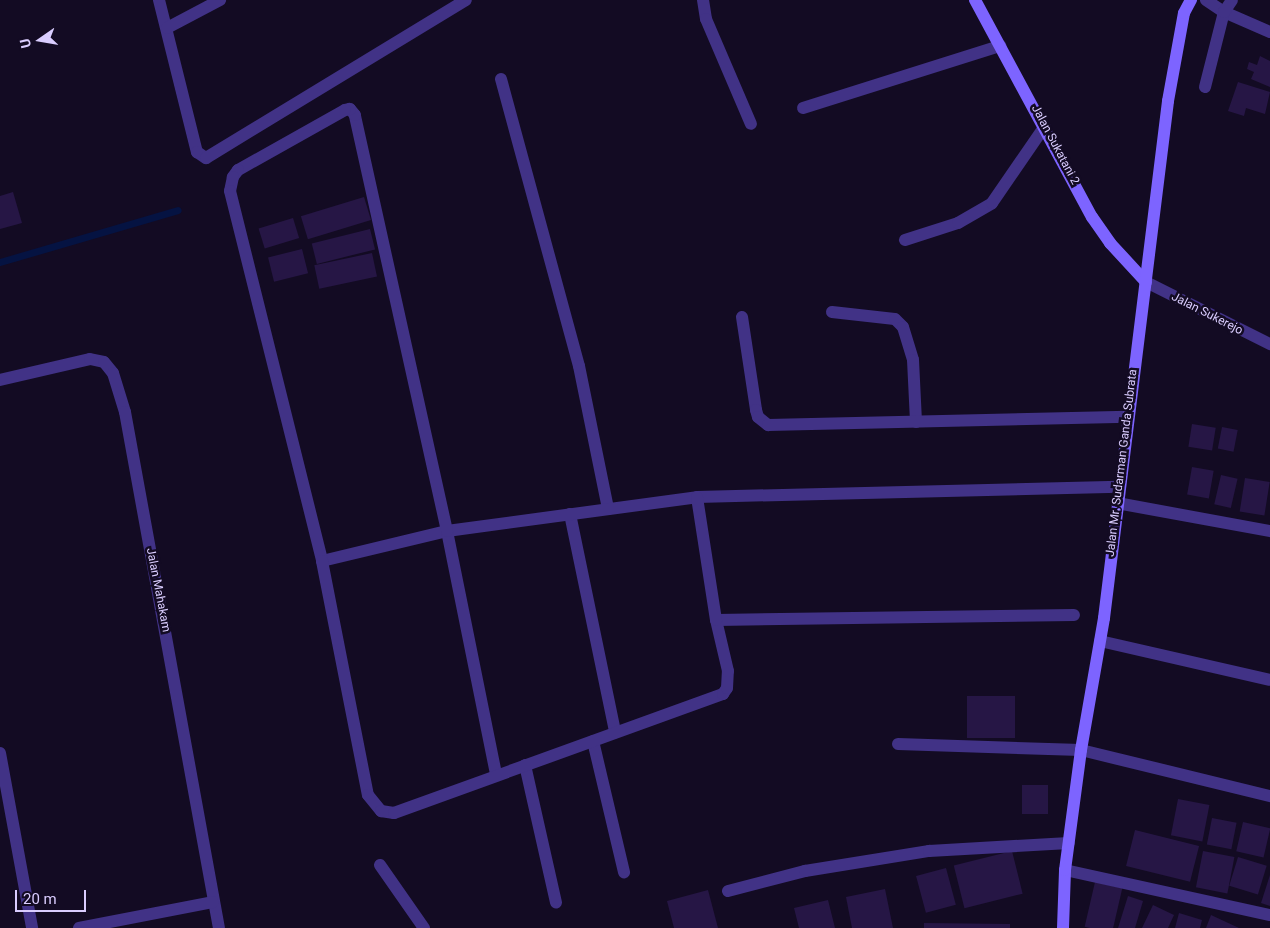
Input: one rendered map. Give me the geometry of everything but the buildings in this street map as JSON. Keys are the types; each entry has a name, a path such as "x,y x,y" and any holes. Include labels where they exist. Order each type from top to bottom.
{"street":[{"path":"159,0 197,152 206,158 466,0"},
{"path":"167,28 220,0"},
{"path":"703,0 706,19 750,124"},
{"name":"Jalan Sukatani 2","path":"974,0 1045,126 1092,217 1110,243 1146,282"},
{"name":"Jalan Mr. Sudarman Ganda Subrata","path":"1064,928 1065,870 1081,750 1100,641 1168,101 1184,13 1191,0"},
{"path":"1206,0 1224,12 1270,32"},
{"path":"1205,87 1224,12 1232,0"},
{"path":"803,108 1000,46"},
{"path":"501,79 579,366 608,508"},
{"path":"496,774 447,531 358,127 353,112 347,109 238,170 231,184 322,561 368,795 374,804 387,813 394,813 496,774 723,694 727,688 728,671 716,620 697,496"},
{"path":"905,240 958,223 992,202 1045,126"},
{"name":"Jalan Sukerejo","path":"1146,282 1270,344"},
{"path":"832,312 895,319 903,327 913,360 916,422"},
{"path":"742,317 756,410 762,422 775,427 1128,417"},
{"name":"Jalan Mahakam","path":"0,380 90,359 104,362 113,373 127,421 219,928"},
{"path":"322,561 447,531 697,496 1119,487"},
{"path":"1117,503 1270,531"},
{"path":"570,514 615,732"},
{"path":"716,620 1074,615"},
{"path":"1100,641 1270,680"},
{"path":"593,741 624,872"},
{"path":"898,744 1081,750 1270,796"},
{"path":"0,753 32,928"},
{"path":"525,765 556,902"},
{"path":"728,891 805,871 929,851 1069,843"},
{"path":"380,865 424,928"},
{"path":"1065,870 1270,915"},
{"path":"79,928 213,902"}],"waterway":[{"path":"0,262 178,210"}]}
